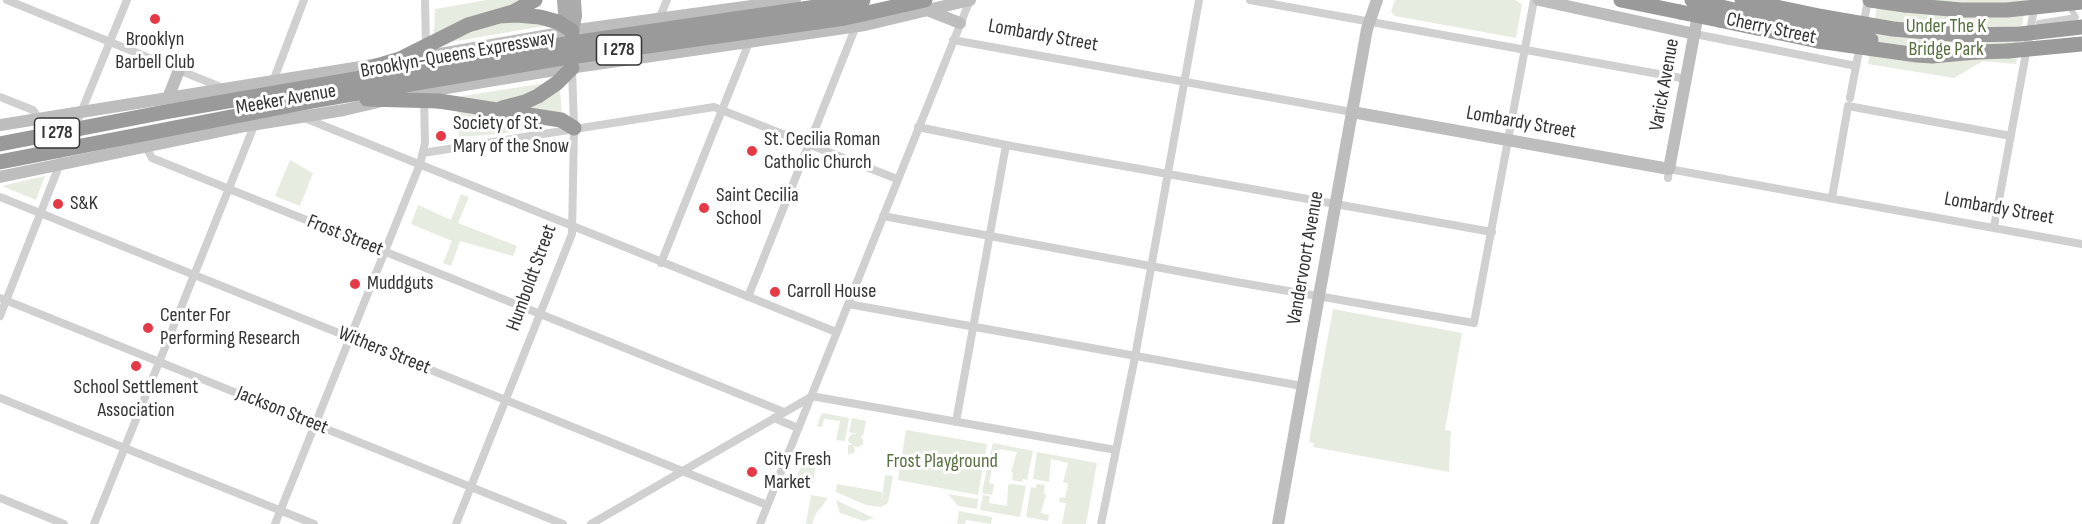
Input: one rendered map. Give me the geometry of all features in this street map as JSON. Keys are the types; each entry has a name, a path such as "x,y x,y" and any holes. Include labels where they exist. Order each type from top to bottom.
{"highway":[{"path":"325,85 400,59 468,25 513,12 535,0"},
{"name":"Brooklyn-Queens Expressway","path":"0,144 113,122 566,43 863,0"},
{"path":"1621,0 1680,12 1720,14 1821,29 1893,29 1963,35 2020,34 2082,27"},
{"path":"1692,0 1720,14"},
{"path":"1742,0 1880,51 1932,56 2082,44"},
{"path":"1869,0 1961,10 2035,8 2082,2"},
{"path":"1886,0 1905,5"},
{"name":"Brooklyn-Queens Expressway","path":"0,162 313,101 568,57 925,5"},
{"path":"499,16 540,17 558,22 572,31"},
{"path":"483,108 511,106 532,100 557,83 572,68"},
{"path":"313,101 420,99 561,120 574,128"},
{"path":"0,134 70,122 113,122"}],"main road":[{"path":"564,0 565,13 572,31"},
{"path":"572,31 575,16 574,0"},
{"name":"Meeker Avenue","path":"0,125 426,57 572,31 765,2 795,0"},
{"name":"Meeker Avenue","path":"0,177 255,125 344,110 424,92 749,41 856,27 925,5 970,0"},
{"name":"Vandervoort Avenue","path":"1278,524 1352,112 1370,21 1377,0"},
{"name":"Cherry Street","path":"1539,0 1695,34"},
{"name":"Varick Avenue","path":"1669,173 1701,0"},
{"path":"925,5 960,23"},
{"name":"Humboldt Street","path":"572,31 572,68"},
{"path":"168,98 179,70"},
{"name":"Lombardy Street","path":"1352,112 1669,173"}],"street":[{"path":"7,0 226,89"},
{"path":"0,316 3,299 41,214 127,0"},
{"path":"94,524 274,81 304,0"},
{"path":"276,524 420,164 423,153 426,57 425,0"},
{"path":"659,19 667,0"},
{"path":"760,524 970,0"},
{"path":"1101,524 1135,357 1199,0"},
{"path":"1250,0 1686,79"},
{"path":"883,216 1474,324 1534,0"},
{"path":"1832,198 1869,0"},
{"path":"1994,227 2035,0"},
{"path":"2039,23 2076,17 2066,0"},
{"path":"661,262 765,2"},
{"path":"748,297 856,27"},
{"name":"Cherry Street","path":"1695,34 1856,66"},
{"name":"Lombardy Street","path":"953,39 1352,112"},
{"path":"2028,44 2063,50"},
{"name":"Humboldt Street","path":"456,524 572,234 574,128 572,68"},
{"path":"0,97 33,110 39,119"},
{"path":"1849,102 2011,136"},
{"path":"423,153 714,107 897,179"},
{"path":"302,117 836,332"},
{"path":"918,127 1006,145 1492,232"},
{"path":"956,422 1006,145"},
{"name":"Frost Street","path":"146,147 152,158 784,412"},
{"name":"Lombardy Street","path":"1669,173 1832,198 2082,244"},
{"name":"Withers Street","path":"0,197 767,505"},
{"name":"Jackson Street","path":"3,299 563,524"},
{"path":"848,304 1302,386"},
{"path":"591,524 811,396 1116,450"},
{"path":"0,398 314,524"},
{"path":"774,418 798,428"},
{"path":"0,498 64,524"}],"green space":[{"path":"487,0 528,0 434,34 435,9"},
{"path":"1395,0 1515,0 1522,4 1516,38 1395,16 1391,12"},
{"name":"Under The K Bridge Park","path":"1878,0 2026,0 2016,64 1983,61 1954,78 1868,64"},
{"path":"515,21 545,23 544,26 445,43 492,24"},
{"path":"546,83 539,91 495,104 456,97"},
{"path":"560,89 562,115 529,109"},
{"path":"458,111 544,126 544,127 459,137"},
{"path":"290,160 313,173 300,206 275,196"},
{"path":"45,176 36,200 2,186"},
{"path":"461,194 469,197 458,223 517,246 513,256 460,241 451,266 443,263 452,241 411,224 418,205 451,220"},
{"path":"1333,309 1462,333 1445,430 1451,431 1449,472 1313,447 1314,443 1309,442"},
{"path":"823,413 849,418 845,441 836,440 840,421 824,419 822,427 817,426"},
{"path":"852,418 866,421 861,438 863,445 853,446 854,453 848,454 848,445 852,445 848,441 849,437 857,434 849,432"},
{"name":"Frost Playground","path":"906,430 987,444 978,495 898,480"},
{"path":"993,443 1033,451 1027,480 1023,479 1022,482 1012,480 1013,473 1011,472 1017,452 999,449 997,456 990,455"},
{"path":"1037,452 1097,463 1086,524 1062,524 1066,503 1059,502 1060,497 1065,498 1068,483 1063,482 1068,463 1051,459 1049,482 1033,479"},
{"path":"989,457 998,459 996,467 992,468 989,483 994,484 992,495 982,493"},
{"path":"804,459 816,463 813,483 797,476"},
{"path":"885,475 893,476 888,503 881,507 866,505 836,492 837,484 882,492 882,500"},
{"path":"1036,484 1045,485 1046,495 1041,513 1049,515 1048,521 1026,517 1031,487 1036,488"},
{"path":"1008,485 1026,486 1020,517 980,510 983,495 990,496 989,503 1007,506"},
{"path":"948,494 978,499 977,509 958,506"},
{"path":"811,495 828,498 815,515 812,524 806,524"},
{"path":"836,500 874,518 864,521 840,513"},
{"path":"959,511 992,517 991,524 966,520 965,524 957,524"}],"place":[{"name":"Brooklyn Barbell Club","path":"155,19"},
{"name":"Society of St. Mary of the Snow","path":"441,136"},
{"name":"St. Cecilia Roman Catholic Church","path":"752,151"},
{"name":"S&K","path":"58,204"},
{"name":"Saint Cecilia School","path":"704,208"},
{"name":"Muddguts","path":"355,284"},
{"name":"Carroll House","path":"775,292"},
{"name":"Center For Performing Research","path":"148,328"},
{"name":"School Settlement Association","path":"136,366"},
{"name":"City Fresh Market","path":"752,472"}]}
